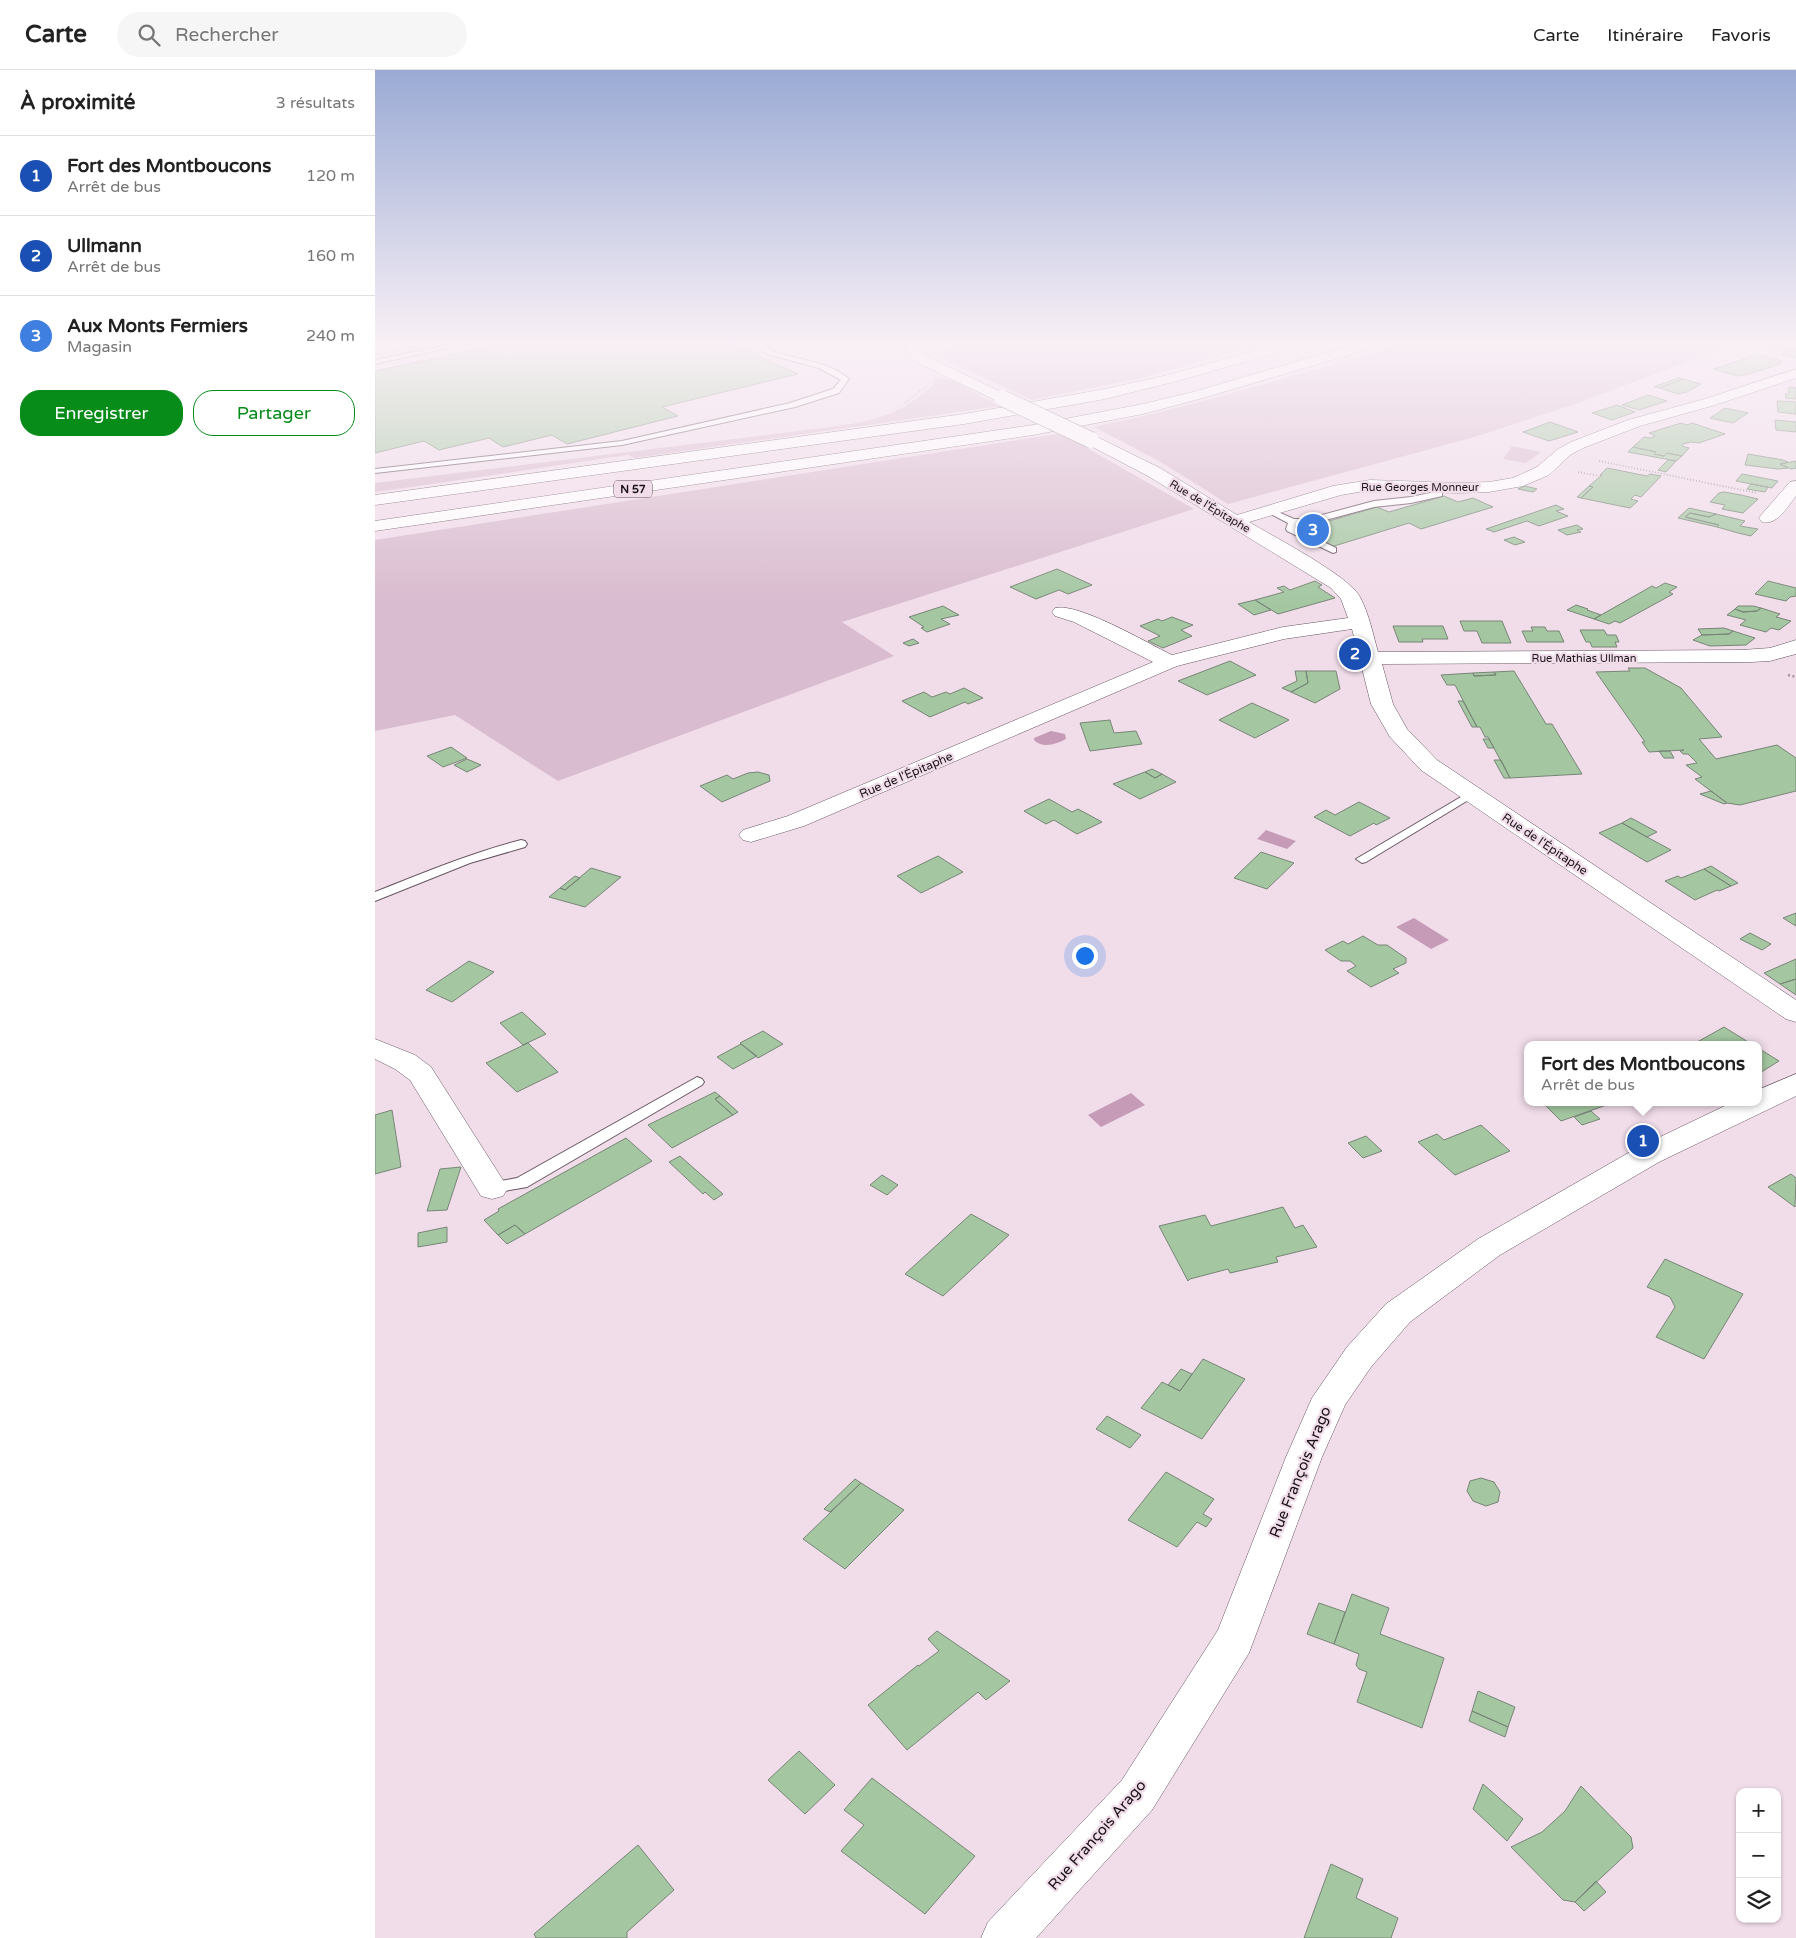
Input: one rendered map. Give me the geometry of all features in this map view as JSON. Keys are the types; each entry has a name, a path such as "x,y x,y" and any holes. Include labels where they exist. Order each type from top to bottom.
{"main road":[{"name":"N 57","path":"375,500 887,430"},
{"name":"N 57","path":"375,526 1033,430"},
{"name":"Rue de l'Épitaphe","path":"1070,430 1154,472 1339,584 1350,597 1360,622 1382,704 1397,732 1429,766 1796,1013"},
{"name":"Rue Georges Monneur","path":"1235,520 1339,490 1370,485 1466,488 1489,487 1517,482 1543,471 1562,454 1577,445 1615,430"},
{"path":"1768,518 1790,492"},
{"path":"1063,612 1081,618 1170,662"},
{"name":"Rue de l'Épitaphe","path":"751,835 796,822 1170,662 1283,633 1360,622"},
{"name":"Rue Mathias Ullman","path":"1371,658 1723,657 1766,655 1789,650 1796,646"},
{"path":"375,1048 405,1062 421,1074 492,1188"},
{"name":"Rue François Arago","path":"1762,1104 1789,1092"},
{"name":"Rue François Arago","path":"1004,1938 1137,1795 1235,1640 1304,1457 1330,1398 1359,1357 1398,1313 1489,1247 1648,1155 1758,1106"}],"lane":[{"path":"375,471 622,443 679,430"},
{"path":"1269,511 1293,522 1307,522 1374,504 1411,500 1439,494"},
{"path":"1293,522 1290,529 1333,550"},
{"path":"1362,859 1471,794"},
{"path":"375,897 485,854 521,844"},
{"path":"492,1188 521,1183 697,1082"}],"path":[{"path":"1562,454 1790,492"}],"shaded area":[{"path":"805,430 830,430 635,458 628,455 375,492 375,483"},
{"path":"1100,430 1495,430 1228,504 1159,461"},
{"path":"1057,434 1080,444 1194,509 842,622 894,656 558,781 455,715 375,731 375,540"},
{"path":"1512,446 1541,452 1526,463 1503,459"},
{"path":"1051,731 1065,734 1066,739 1054,744 1045,745 1034,740 1034,738"},
{"path":"1266,830 1296,841 1287,849 1257,839"},
{"path":"1414,918 1449,940 1431,949 1396,927"},
{"path":"1131,1093 1145,1105 1101,1127 1088,1115"}],"building":[{"path":"375,430 622,430 567,444 552,435 503,447 489,438 439,450 424,441 375,453"},
{"path":"1528,430 1573,430 1578,432 1549,441 1523,432"},
{"path":"1658,430 1714,430 1725,434 1699,443 1683,444 1682,446 1689,448 1682,456 1667,453 1664,456 1654,454 1656,452 1633,447 1644,437 1651,438 1655,436 1649,433"},
{"path":"1778,430 1796,430 1796,432"},
{"path":"1633,447 1656,452 1654,454 1664,456 1667,453 1682,456 1676,461 1628,452"},
{"path":"1748,454 1783,460 1788,462 1780,464 1788,468 1778,469 1745,465"},
{"path":"1668,460 1676,461 1666,472 1658,470"},
{"path":"1796,461 1796,468 1791,469 1780,464"},
{"path":"1607,468 1647,476 1650,474 1661,476 1641,497 1635,495 1631,499 1638,501 1630,508 1581,498 1593,487 1589,486"},
{"path":"1742,474 1778,481 1772,488 1736,481"},
{"path":"1751,484 1768,487 1765,492 1747,489"},
{"path":"1525,486 1537,489 1533,492 1518,489"},
{"path":"1589,486 1593,487 1581,498 1577,497"},
{"path":"1724,492 1758,499 1743,513 1722,509 1725,505 1710,502 1719,493"},
{"path":"1444,496 1458,502 1473,498 1493,507 1421,529 1409,523 1331,547 1298,530 1377,507 1389,512"},
{"path":"1556,505 1564,509 1556,511 1568,516 1539,526 1527,521 1494,532 1486,529"},
{"path":"1689,508 1716,514 1709,517 1690,513 1685,517 1719,525 1717,527 1678,518"},
{"path":"1690,513 1709,517 1716,514 1745,521 1740,526 1758,529 1751,536 1738,533 1717,527 1719,525 1685,517"},
{"path":"1577,525 1583,529 1577,530 1581,532 1567,535 1558,530"},
{"path":"1514,537 1525,542 1515,545 1504,540"},
{"path":"1057,569 1092,585 1068,594 1059,590 1036,599 1010,587"},
{"path":"1315,581 1322,585 1318,587 1335,598 1278,614 1255,600 1284,592 1277,588 1284,586 1290,590"},
{"path":"1768,581 1796,588 1796,596 1790,597 1786,601 1755,594"},
{"path":"1665,583 1677,587 1669,592 1673,594 1620,623 1615,621 1609,624 1594,619 1652,586 1656,588"},
{"path":"1255,600 1271,610 1254,615 1238,604"},
{"path":"1576,605 1601,615 1594,619 1567,610"},
{"path":"943,606 959,615 941,619 950,624 927,632 921,628 924,627 909,617"},
{"path":"1738,606 1761,608 1757,611 1743,612 1735,609"},
{"path":"1761,608 1780,614 1776,617 1791,621 1779,630 1771,628 1766,632 1740,625 1746,620 1727,615 1735,609 1743,612 1757,611"},
{"path":"1172,617 1193,625 1181,630 1192,636 1163,648 1148,641 1160,636 1140,626 1158,619 1162,621"},
{"path":"1460,621 1502,621 1511,643 1482,643 1477,631 1464,631"},
{"path":"1393,626 1443,626 1448,639 1422,639 1423,642 1399,642"},
{"path":"1531,627 1545,627 1547,631 1559,631 1564,642 1527,642 1522,631 1533,631"},
{"path":"1724,628 1733,631 1729,634 1702,635 1698,629"},
{"path":"1580,630 1604,630 1607,635 1616,635 1619,642 1615,642 1617,647 1592,647 1590,642 1586,642"},
{"path":"1733,631 1755,638 1746,645 1710,646 1693,640 1702,635 1729,634"},
{"path":"913,639 919,643 909,646 903,643"},
{"path":"1230,661 1256,675 1207,695 1178,681"},
{"path":"1628,668 1645,668 1681,688 1722,737 1699,739 1716,759 1777,745 1796,758 1796,791 1740,805 1727,803 1695,779 1702,777 1686,765 1697,763 1688,754 1683,754 1680,751 1684,750 1649,752 1642,742 1645,742 1596,672 1630,671"},
{"path":"1295,671 1306,671 1308,683 1291,692 1282,688 1297,681"},
{"path":"1306,671 1336,671 1340,689 1315,703 1291,692 1308,683"},
{"path":"1514,671 1546,724 1552,724 1582,774 1510,778 1488,737 1485,737 1480,727 1477,727 1455,685 1447,685 1441,675 1473,673 1474,676 1496,675 1494,672"},
{"path":"1494,672 1496,675 1474,676 1473,673"},
{"path":"964,688 983,698 968,704 965,702 930,717 902,701 924,692 932,697 946,692 950,694"},
{"path":"1458,701 1463,701 1477,727 1472,727"},
{"path":"1252,703 1289,720 1255,738 1219,720"},
{"path":"1110,720 1114,733 1136,731 1142,744 1090,751 1080,723"},
{"path":"1483,739 1489,739 1494,748 1488,748"},
{"path":"451,747 467,758 443,767 427,756"},
{"path":"1659,751 1670,751 1674,758 1664,758"},
{"path":"467,759 481,765 467,772 454,765"},
{"path":"1494,760 1501,760 1510,778 1504,778"},
{"path":"1152,769 1162,774 1155,778 1145,772"},
{"path":"758,772 769,775 770,781 722,802 700,786 727,775 733,779 748,773"},
{"path":"1145,772 1155,778 1162,774 1176,782 1140,799 1113,784"},
{"path":"1711,791 1727,803 1724,804 1700,794"},
{"path":"1049,799 1072,812 1078,809 1102,822 1077,834 1054,820 1046,824 1024,811"},
{"path":"1359,802 1390,818 1376,825 1374,823 1350,836 1314,817 1326,810 1335,815"},
{"path":"1631,818 1657,832 1647,837 1622,823"},
{"path":"1622,823 1671,850 1647,862 1599,833"},
{"path":"1261,852 1294,863 1267,889 1234,878"},
{"path":"938,856 963,872 921,893 897,876"},
{"path":"1711,866 1738,883 1731,886 1704,869"},
{"path":"591,868 621,877 585,907 549,897 560,888 565,890"},
{"path":"1704,869 1731,886 1695,900 1665,881 1678,876 1681,878"},
{"path":"575,876 580,878 565,890 560,888"},
{"path":"1796,913 1796,926 1783,918"},
{"path":"1750,933 1771,944 1762,950 1740,939"},
{"path":"1363,936 1378,945 1387,945 1406,958 1406,963 1393,969 1399,973 1371,987 1347,971 1356,966 1350,961 1341,961 1325,950 1343,941 1348,944"},
{"path":"1796,959 1796,979 1780,984 1764,973"},
{"path":"469,961 494,972 452,1002 426,990"},
{"path":"1796,979 1796,995 1780,984"},
{"path":"522,1012 546,1034 523,1045 500,1023"},
{"path":"1724,1027 1747,1041 1699,1041"},
{"path":"763,1031 783,1044 758,1058 740,1043"},
{"path":"528,1043 558,1072 517,1092 486,1063"},
{"path":"741,1044 757,1056 733,1069 717,1057"},
{"path":"1762,1050 1779,1061 1762,1072"},
{"path":"715,1092 720,1096 715,1099 733,1115 672,1148 648,1125"},
{"path":"720,1096 738,1112 733,1115 715,1099"},
{"path":"1546,1106 1604,1106 1561,1121"},
{"path":"392,1110 401,1167 375,1174 375,1115"},
{"path":"1591,1111 1600,1119 1582,1125 1574,1117"},
{"path":"1481,1125 1510,1151 1455,1175 1418,1142 1437,1134 1444,1140"},
{"path":"1366,1136 1382,1151 1363,1158 1348,1143"},
{"path":"626,1138 652,1161 525,1234 515,1225 498,1235 484,1220 499,1211 498,1209"},
{"path":"680,1156 723,1194 714,1200 705,1192 703,1194 669,1162"},
{"path":"461,1167 447,1210 427,1211 440,1169"},
{"path":"1791,1174 1796,1178 1795,1207 1768,1187"},
{"path":"882,1175 898,1185 887,1195 870,1185"},
{"path":"1283,1207 1295,1228 1303,1225 1317,1247 1276,1257 1278,1262 1230,1273 1228,1269 1188,1281 1159,1226 1205,1215 1211,1226"},
{"path":"971,1214 1009,1235 943,1296 905,1274"},
{"path":"515,1225 525,1234 507,1244 498,1235"},
{"path":"447,1227 447,1242 418,1247 418,1233"},
{"path":"1665,1259 1743,1294 1704,1359 1656,1337 1675,1307 1670,1297 1647,1287"},
{"path":"1203,1359 1245,1379 1202,1439 1141,1408 1162,1382 1180,1391"},
{"path":"1181,1369 1192,1374 1180,1391 1168,1385"},
{"path":"1107,1416 1141,1435 1130,1448 1096,1429"},
{"path":"1166,1472 1214,1499 1203,1514 1212,1519 1206,1527 1197,1522 1177,1547 1128,1520"},
{"path":"1481,1478 1494,1482 1500,1492 1498,1502 1486,1506 1473,1501 1467,1491 1470,1481"},
{"path":"855,1479 861,1483 830,1512 824,1509"},
{"path":"861,1483 904,1510 845,1569 803,1539"},
{"path":"1352,1594 1389,1608 1380,1634 1444,1658 1422,1728 1357,1702 1367,1672 1359,1669 1356,1665 1359,1654 1334,1644"},
{"path":"1319,1603 1345,1612 1334,1644 1307,1634"},
{"path":"937,1631 1010,1681 986,1700 978,1692 907,1750 868,1705 918,1665 939,1651 928,1639"},
{"path":"1478,1691 1515,1707 1508,1727 1472,1711"},
{"path":"1472,1711 1508,1727 1505,1737 1469,1721"},
{"path":"799,1751 835,1785 805,1814 768,1780"},
{"path":"872,1778 975,1856 925,1914 841,1851 864,1825 844,1810"},
{"path":"1483,1784 1523,1819 1507,1841 1473,1809"},
{"path":"1581,1786 1631,1837 1633,1848 1575,1902 1563,1900 1511,1847 1542,1832 1565,1811"},
{"path":"638,1845 674,1890 627,1932 627,1938 536,1938 534,1934"},
{"path":"1331,1864 1363,1879 1356,1898 1398,1918 1391,1938 1304,1938"},
{"path":"1596,1881 1606,1892 1584,1911 1575,1902"}],"place":[{"name":"Aux Monts Fermiers","path":"1313,530"},
{"name":"Ullmann","path":"1355,654"},
{"name":"Fort des Montboucons","path":"1643,1141"}]}
